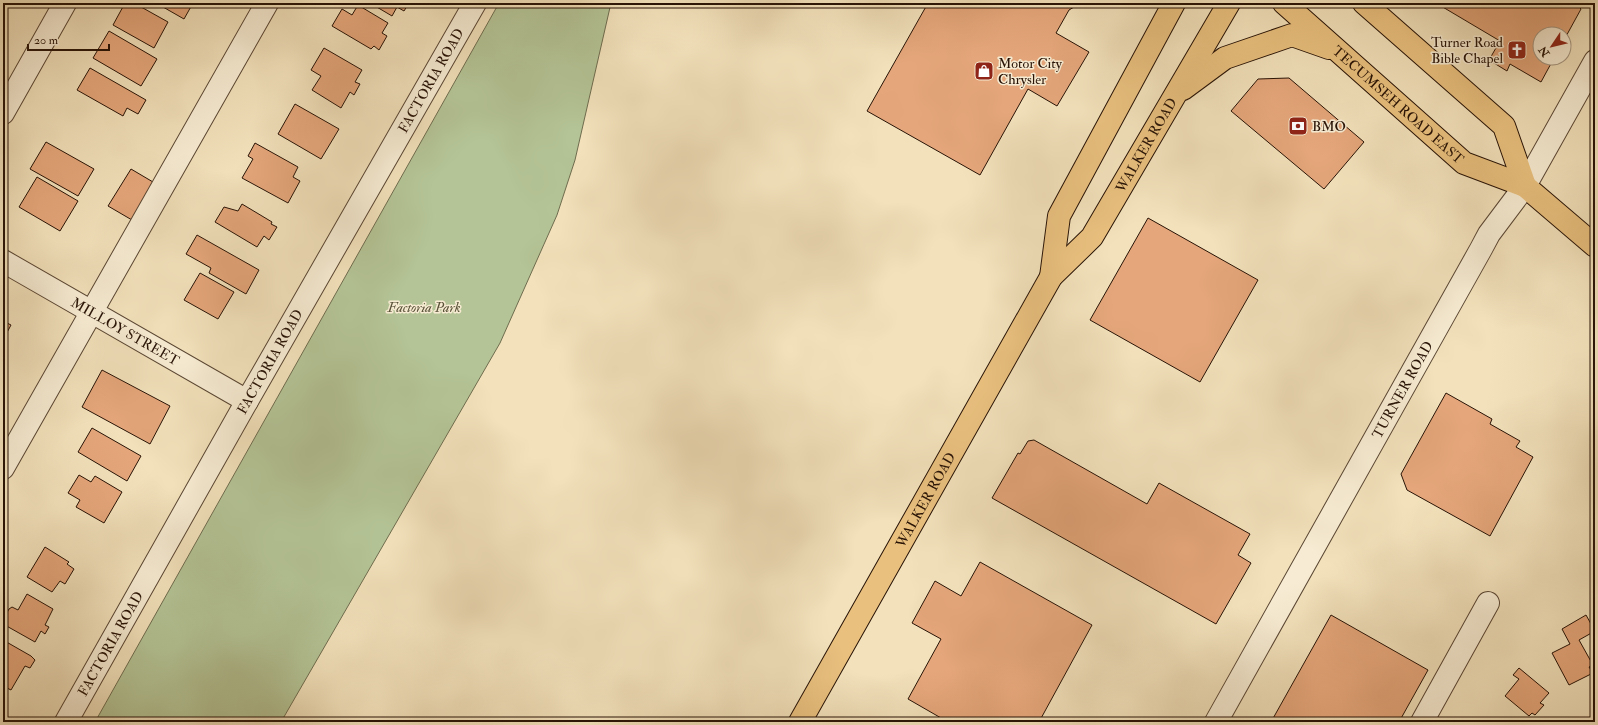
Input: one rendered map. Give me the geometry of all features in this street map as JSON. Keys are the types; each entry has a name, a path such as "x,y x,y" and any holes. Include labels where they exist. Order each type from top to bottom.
{"main road":[{"name":"WALKER ROAD","path":"1051,277 1059,216 1174,3"},
{"name":"WALKER ROAD","path":"800,722 1051,277 1092,237 1229,3"},
{"name":"TECUMSEH ROAD EAST","path":"1284,3 1464,164 1525,186 1595,246"},
{"path":"1370,7 1504,126 1525,186"},
{"path":"1177,93 1225,58 1292,35 1338,51"}],"street":[{"path":"3,113 65,3"},
{"path":"3,468 267,3"},
{"name":"FACTORIA ROAD","path":"66,722 247,401 475,3"},
{"name":"TURNER ROAD","path":"1216,722 1484,244 1525,186 1595,61"},
{"name":"MILLOY STREET","path":"3,261 247,401"},
{"path":"1422,722 1488,603"}],"green space":[{"name":"Factoria Park","path":"499,3 611,3 575,160 557,215 500,343 281,722 95,722"}],"building":[{"path":"125,3 134,3 168,22 154,48 113,25"},
{"path":"156,3 193,3 184,19"},
{"path":"370,3 409,3 404,11 397,7 392,16"},
{"name":"Motor City Chrysler","path":"928,3 1070,3 1074,7 1069,10 1056,33 1089,52 1057,106 1028,89 980,175 867,111"},
{"name":"Turner Road Bible Chapel","path":"1443,3 1575,3 1581,9 1572,26 1532,26 1532,66 1550,66 1541,82 1510,64 1507,71 1489,60 1500,41 1441,6"},
{"path":"358,5 388,23 382,33 387,36 379,50 374,46 371,49 332,26 342,9 352,15"},
{"path":"109,31 157,59 141,86 93,58"},
{"path":"324,48 362,70 355,82 360,84 354,95 350,92 341,108 312,90 321,76 311,70"},
{"path":"90,68 146,100 138,114 127,108 123,116 77,90"},
{"name":"BMO","path":"1289,78 1364,142 1324,189 1231,111 1258,79"},
{"path":"295,104 339,129 321,159 278,134"},
{"path":"46,142 94,169 78,196 30,169"},
{"path":"255,143 298,167 293,177 300,181 288,203 242,178 253,159 248,156"},
{"path":"131,169 153,182 132,220 108,206"},
{"path":"37,177 78,201 60,231 19,207"},
{"path":"242,204 272,222 271,224 277,227 269,240 264,236 257,247 215,222 224,207 238,211"},
{"path":"1148,218 1258,280 1200,382 1090,320"},
{"path":"197,235 259,270 246,294 209,273 211,268 186,254"},
{"path":"200,273 234,292 218,319 184,300"},
{"path":"3,321 11,325 3,340"},
{"path":"102,370 170,406 150,444 82,407"},
{"path":"1446,393 1492,419 1490,424 1520,441 1516,447 1533,457 1490,536 1407,490 1401,474"},
{"path":"92,428 141,456 127,481 78,452"},
{"path":"1034,440 1147,504 1159,483 1250,534 1238,555 1251,563 1216,624 992,498 1018,453 1020,454 1028,441"},
{"path":"79,475 91,482 95,476 122,492 104,523 76,507 80,500 68,493"},
{"path":"45,547 69,562 67,564 74,569 65,584 60,581 52,592 27,577"},
{"path":"980,562 1092,625 1039,722 948,722 908,699 941,639 912,623 935,581 961,596"},
{"path":"27,594 53,609 45,625 49,627 45,634 41,631 35,642 3,624 3,620 9,609 12,607 18,610"},
{"path":"1331,615 1428,670 1399,722 1271,722"},
{"path":"1586,615 1595,631 1579,640 1593,665 1589,667 1593,673 1569,685 1552,653 1570,644 1562,629"},
{"path":"3,640 31,656 35,660 30,668 25,666 11,690 3,686"},
{"path":"1519,668 1549,693 1540,703 1544,705 1535,715 1532,713 1529,716 1505,696 1519,679 1513,675"}],"place":[{"name":"Turner Road Bible Chapel","path":"1517,50"},
{"name":"Motor City Chrysler","path":"984,71"},
{"name":"BMO","path":"1298,126"}]}
